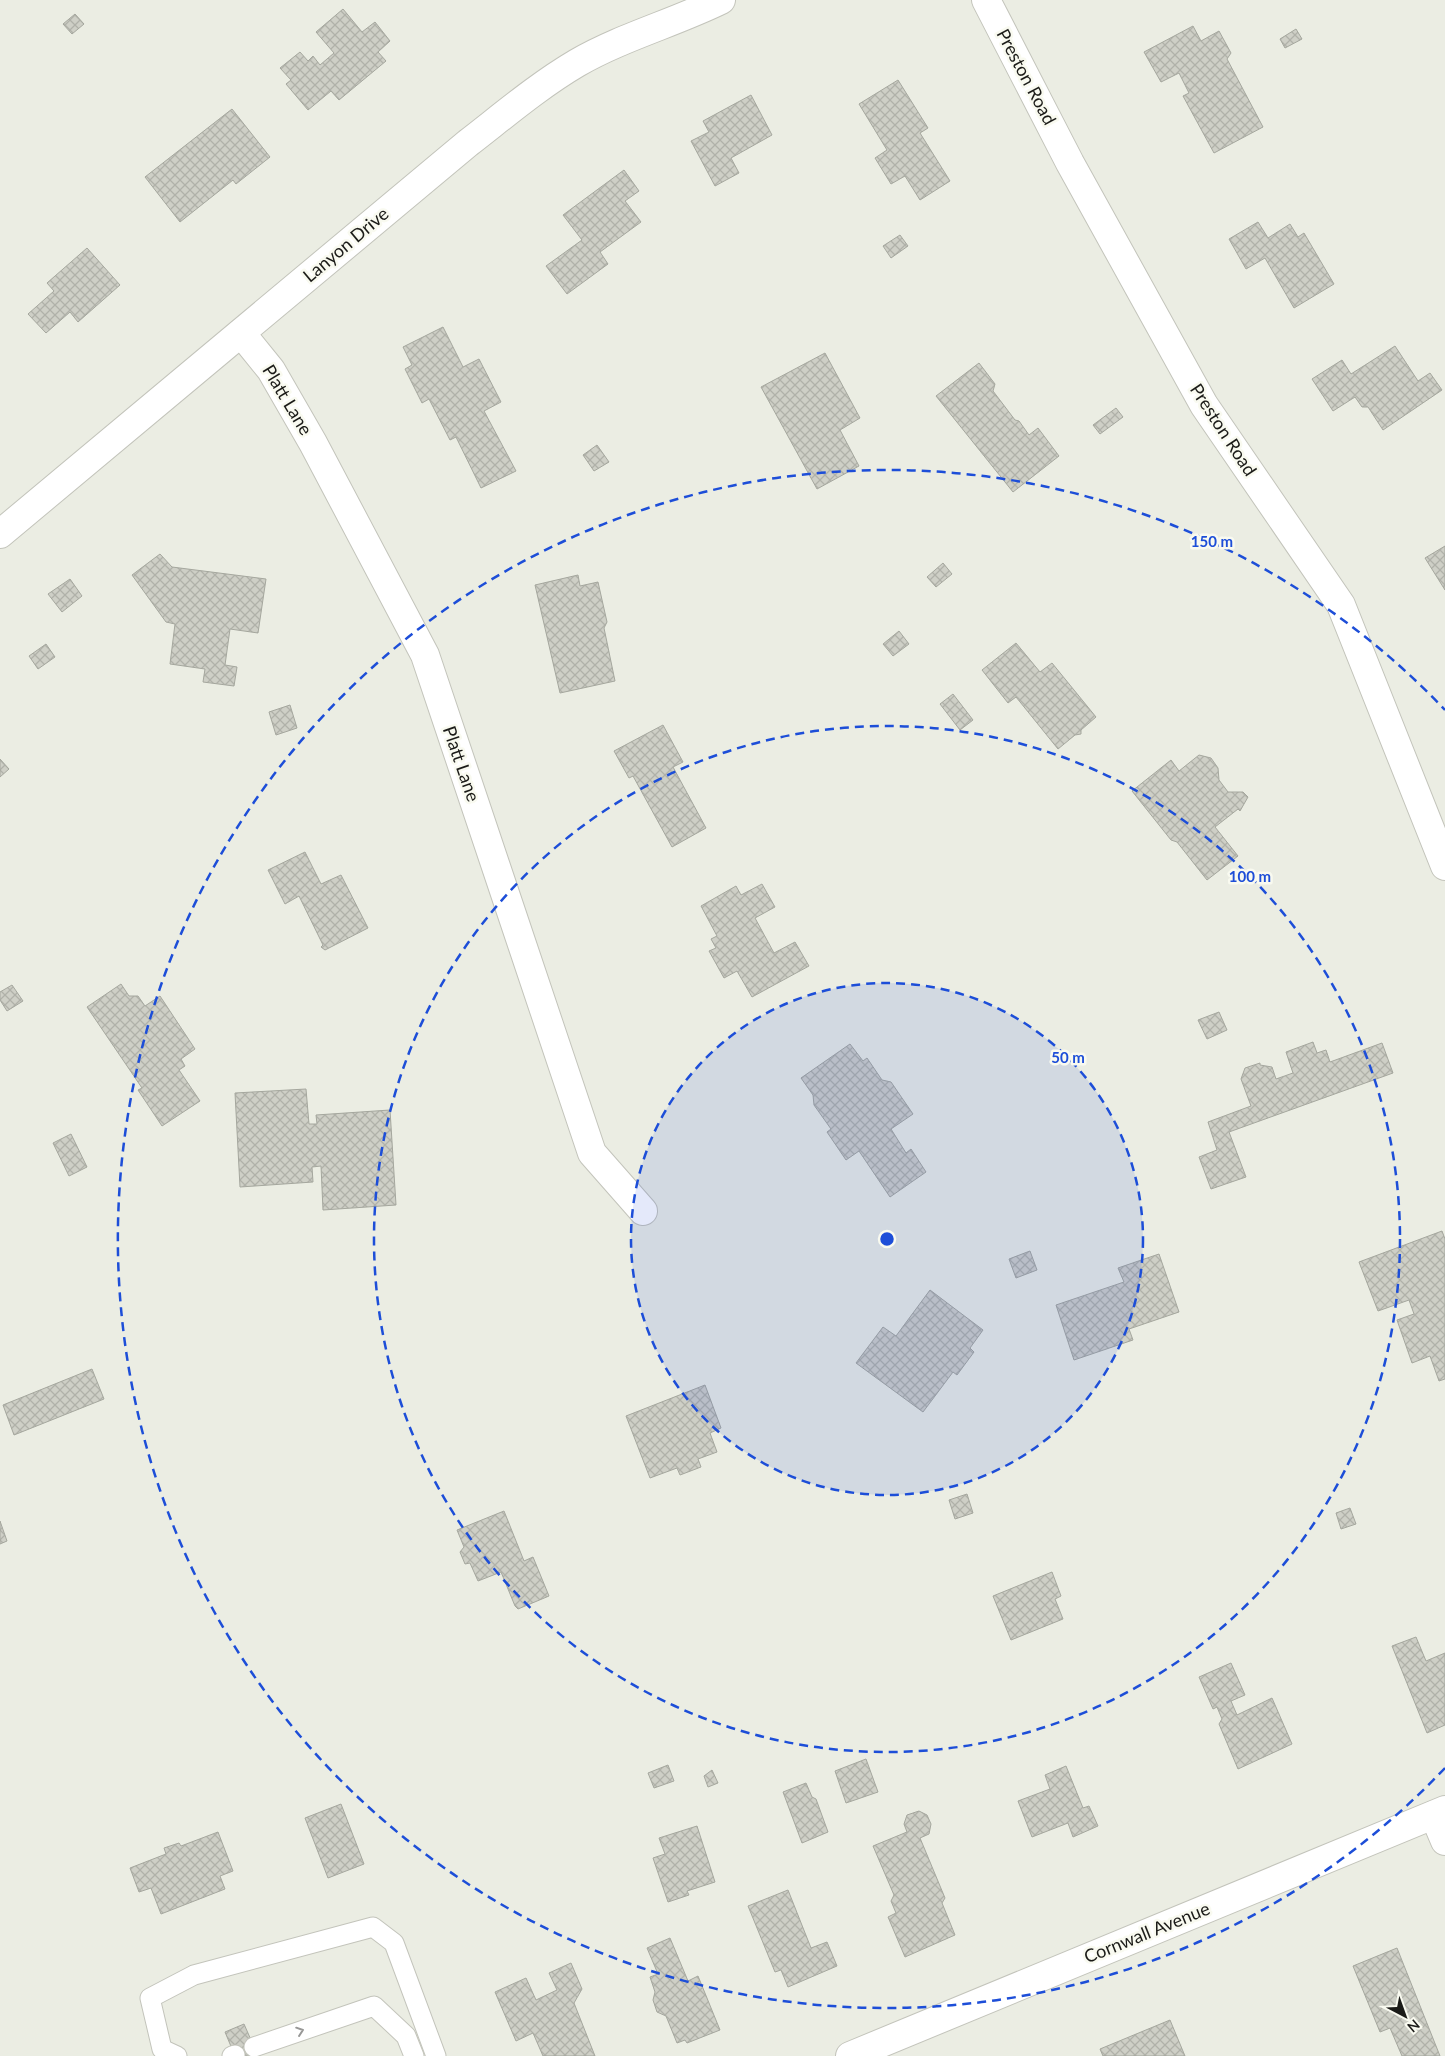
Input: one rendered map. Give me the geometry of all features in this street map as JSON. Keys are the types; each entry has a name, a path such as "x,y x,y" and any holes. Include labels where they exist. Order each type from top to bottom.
{"street":[{"name":"Lanyon Drive","path":"0,534 460,149 522,101 577,63 633,36 721,0"},
{"name":"Preston Road","path":"986,0 1070,162 1204,405 1341,605 1445,866"},
{"name":"Platt Lane","path":"241,333 271,370 304,427 425,654 592,1153 643,1211"},
{"path":"1440,1812 1445,1841"},
{"name":"Cornwall Avenue","path":"850,2056 1440,1812"}],"lane":[{"path":"177,2056 162,2049 150,1998 194,1975 373,1927 394,1943 436,2056"},
{"path":"254,2047 374,2006 406,2036 414,2056"}],"building":[{"path":"343,9 362,32 375,22 390,41 378,52 386,61 339,100 331,91 308,110 286,84 291,80 280,68 300,52 308,61 313,56 320,65 334,53 316,32"},
{"path":"75,14 84,24 72,34 63,24"},
{"path":"1193,26 1201,41 1219,31 1231,53 1227,59 1263,127 1214,153 1183,96 1189,93 1179,73 1161,82 1144,52"},
{"path":"1296,29 1302,39 1285,48 1280,39"},
{"path":"898,80 928,128 920,133 950,181 920,200 905,176 891,184 875,158 887,150 859,104"},
{"path":"751,95 772,135 731,158 739,173 715,186 691,141 709,132 703,121"},
{"path":"232,109 270,157 236,184 233,180 180,222 145,177"},
{"path":"624,170 639,191 625,201 641,222 600,252 608,264 567,294 546,266 582,240 563,215"},
{"path":"1258,222 1268,238 1290,224 1298,237 1304,233 1334,284 1294,308 1265,258 1246,269 1229,239"},
{"path":"900,235 908,246 891,258 883,246"},
{"path":"87,248 120,285 78,322 70,312 46,333 28,314 54,291 47,283"},
{"path":"443,327 463,367 479,359 501,402 484,411 516,471 481,488 456,437 450,440 429,399 422,403 405,369 412,365 403,347"},
{"path":"1395,346 1418,381 1430,373 1442,390 1383,430 1368,407 1362,407 1355,397 1333,411 1312,379 1342,360 1351,374"},
{"path":"825,353 860,418 840,430 859,466 817,489 761,387"},
{"path":"979,363 995,384 993,391 1015,420 1019,421 1029,435 1038,428 1059,456 1013,492 936,396"},
{"path":"1116,408 1123,417 1100,434 1093,425"},
{"path":"597,445 609,462 594,471 583,455"},
{"path":"1445,546 1445,590 1425,558"},
{"path":"160,554 172,567 266,579 258,633 230,629 225,665 237,667 234,686 203,682 205,669 170,664 175,624 166,622 132,575"},
{"path":"943,563 952,574 936,587 927,577"},
{"path":"578,575 580,586 598,582 607,622 604,628 615,681 560,693 535,585"},
{"path":"70,579 82,596 62,612 48,594"},
{"path":"899,631 909,644 893,656 883,644"},
{"path":"1016,643 1040,672 1052,663 1096,717 1081,730 1081,734 1075,735 1058,749 1016,697 1008,703 982,670"},
{"path":"46,644 55,657 38,669 29,656"},
{"path":"953,694 973,720 960,730 940,704"},
{"path":"290,705 297,728 276,735 269,712"},
{"path":"663,725 683,762 673,767 706,828 672,847 633,776 629,778 614,751"},
{"path":"1199,755 1211,758 1218,768 1219,780 1228,792 1243,792 1248,797 1240,811 1238,809 1215,827 1238,856 1207,880 1177,842 1171,840 1132,791 1171,760 1179,771"},
{"path":"0,759 9,769 0,777"},
{"path":"305,852 321,884 341,875 368,928 325,950 321,947 323,945 299,896 285,904 268,870"},
{"path":"762,884 775,907 755,918 774,953 795,942 809,966 752,997 737,971 724,978 709,951 716,948 711,939 717,936 701,906 736,886 741,895"},
{"path":"121,984 129,996 138,996 145,1006 160,996 195,1049 181,1059 185,1066 179,1070 200,1101 162,1126 138,1090 142,1088 87,1007"},
{"path":"12,985 23,1001 7,1011 0,1000 0,992"},
{"path":"1219,1012 1227,1030 1207,1039 1198,1020"},
{"path":"1313,1042 1317,1053 1326,1050 1330,1062 1382,1043 1393,1073 1229,1132 1246,1177 1211,1189 1199,1157 1217,1150 1208,1122 1251,1106 1241,1079 1245,1068 1260,1063 1260,1065 1272,1067 1276,1079 1293,1073 1286,1052"},
{"path":"850,1044 863,1061 867,1058 882,1080 891,1082 913,1114 891,1129 906,1153 911,1149 926,1172 890,1197 859,1151 846,1160 827,1132 831,1129 814,1105 813,1095 801,1078"},
{"path":"306,1089 309,1124 317,1124 316,1115 390,1110 396,1205 323,1210 321,1166 312,1167 313,1182 240,1187 235,1093"},
{"path":"71,1134 87,1167 69,1176 53,1143"},
{"path":"1442,1231 1445,1239 1445,1379 1439,1381 1430,1356 1412,1363 1397,1320 1414,1314 1409,1300 1378,1311 1359,1262"},
{"path":"1030,1251 1037,1270 1016,1278 1009,1259"},
{"path":"1159,1254 1179,1312 1129,1329 1133,1340 1074,1360 1056,1305 1124,1282 1118,1268"},
{"path":"930,1290 983,1330 970,1348 974,1352 957,1375 953,1372 923,1412 856,1363 883,1327 896,1336"},
{"path":"92,1369 104,1399 14,1435 3,1405"},
{"path":"705,1385 721,1428 710,1433 717,1452 698,1459 701,1467 680,1475 677,1468 650,1478 626,1416"},
{"path":"967,1494 973,1513 955,1519 949,1500"},
{"path":"1350,1508 1356,1524 1341,1529 1336,1513"},
{"path":"504,1511 524,1561 533,1557 549,1596 518,1609 501,1572 478,1581 470,1563 465,1564 460,1552 464,1547 457,1530"},
{"path":"0,1521 7,1541 0,1544"},
{"path":"1052,1572 1061,1596 1055,1599 1063,1619 1011,1640 993,1596"},
{"path":"1416,1637 1426,1661 1445,1653 1445,1725 1427,1733 1392,1646"},
{"path":"1231,1663 1245,1695 1231,1701 1237,1715 1272,1698 1292,1744 1238,1769 1219,1724 1222,1719 1217,1707 1213,1709 1199,1677"},
{"path":"866,1759 878,1792 846,1803 835,1771"},
{"path":"668,1765 674,1781 654,1788 648,1773"},
{"path":"1066,1766 1083,1808 1089,1806 1098,1826 1073,1837 1068,1823 1032,1837 1018,1801 1050,1789 1045,1775"},
{"path":"712,1770 718,1783 708,1787 704,1776"},
{"path":"806,1783 812,1797 816,1799 828,1832 802,1843 783,1792"},
{"path":"341,1804 364,1864 328,1878 305,1818"},
{"path":"919,1811 927,1815 931,1824 929,1834 920,1838 945,1898 942,1903 955,1935 905,1957 888,1917 896,1913 891,1901 894,1895 873,1846 907,1832 904,1824 907,1815"},
{"path":"697,1826 715,1882 687,1891 689,1895 668,1902 653,1858 665,1854 659,1838"},
{"path":"218,1832 233,1871 220,1876 225,1889 161,1914 151,1888 139,1892 130,1868 166,1854 164,1848 179,1843 181,1846"},
{"path":"788,1890 811,1948 827,1942 837,1966 788,1987 781,1970 775,1972 748,1906"},
{"path":"670,1938 688,1981 698,1976 720,2030 687,2043 685,2040 677,2043 666,2016 657,2012 653,2000 655,1992 650,1977 658,1974 647,1948"},
{"path":"1397,1948 1440,2056 1402,2056 1390,2028 1380,2032 1353,1966"},
{"path":"571,1963 582,1989 574,2003 595,2056 543,2056 533,2033 516,2041 495,1992 526,1978 536,2000 557,1990 549,1973"},
{"path":"1170,2020 1185,2056 1103,2056 1100,2049"},
{"path":"244,2024 258,2056 235,2056 225,2032"}]}
